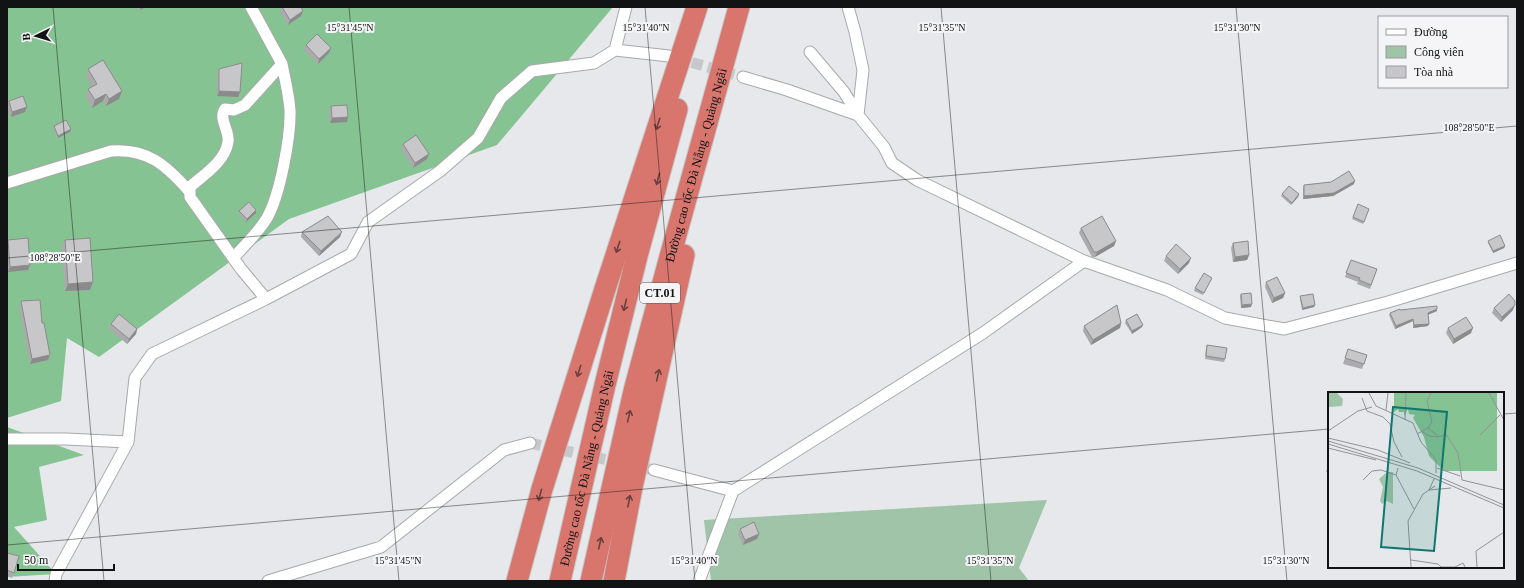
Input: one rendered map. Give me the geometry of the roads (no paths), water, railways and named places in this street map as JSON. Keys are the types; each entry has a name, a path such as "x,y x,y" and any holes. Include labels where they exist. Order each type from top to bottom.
{"highway":[{"path":"518,581 547,474 607,282 697,7"},
{"name":"Đường cao tốc Đà Nẵng - Quảng Ngãi","path":"560,581 605,385 637,256 706,7"},
{"name":"Đường cao tốc Đà Nẵng - Quảng Ngãi","path":"591,581 634,391 739,7"},
{"path":"614,581 632,487 731,32"}],"street":[{"path":"233,258 250,240 268,217 282,173 290,111 282,64 251,7"},
{"path":"615,50 626,7"},
{"path":"848,7 863,70 858,115"},
{"path":"55,581 56,574 128,442 135,378 152,354 266,299 351,254 368,222 440,171 478,138 501,98 532,71 594,63 615,50 669,56"},
{"path":"810,52 844,92 858,115 884,147 892,163 917,180 1084,261 1167,290 1225,318 1284,329 1388,302 1517,263"},
{"path":"189,191 190,187 220,161 228,142 222,112 225,109 234,110 245,105 282,64"},
{"path":"743,77 787,90 858,115"},
{"path":"7,183 111,152 121,151 139,153 158,161 189,191 190,197 233,258 266,299"},
{"path":"699,581 733,491 983,333 1084,261"},
{"path":"7,439 66,439 128,442"},
{"path":"268,581 381,547 504,450 530,443"},
{"path":"654,470 733,491"}],"tunnel":[{"path":"676,58 743,77"},
{"path":"530,443 654,470"}]}
